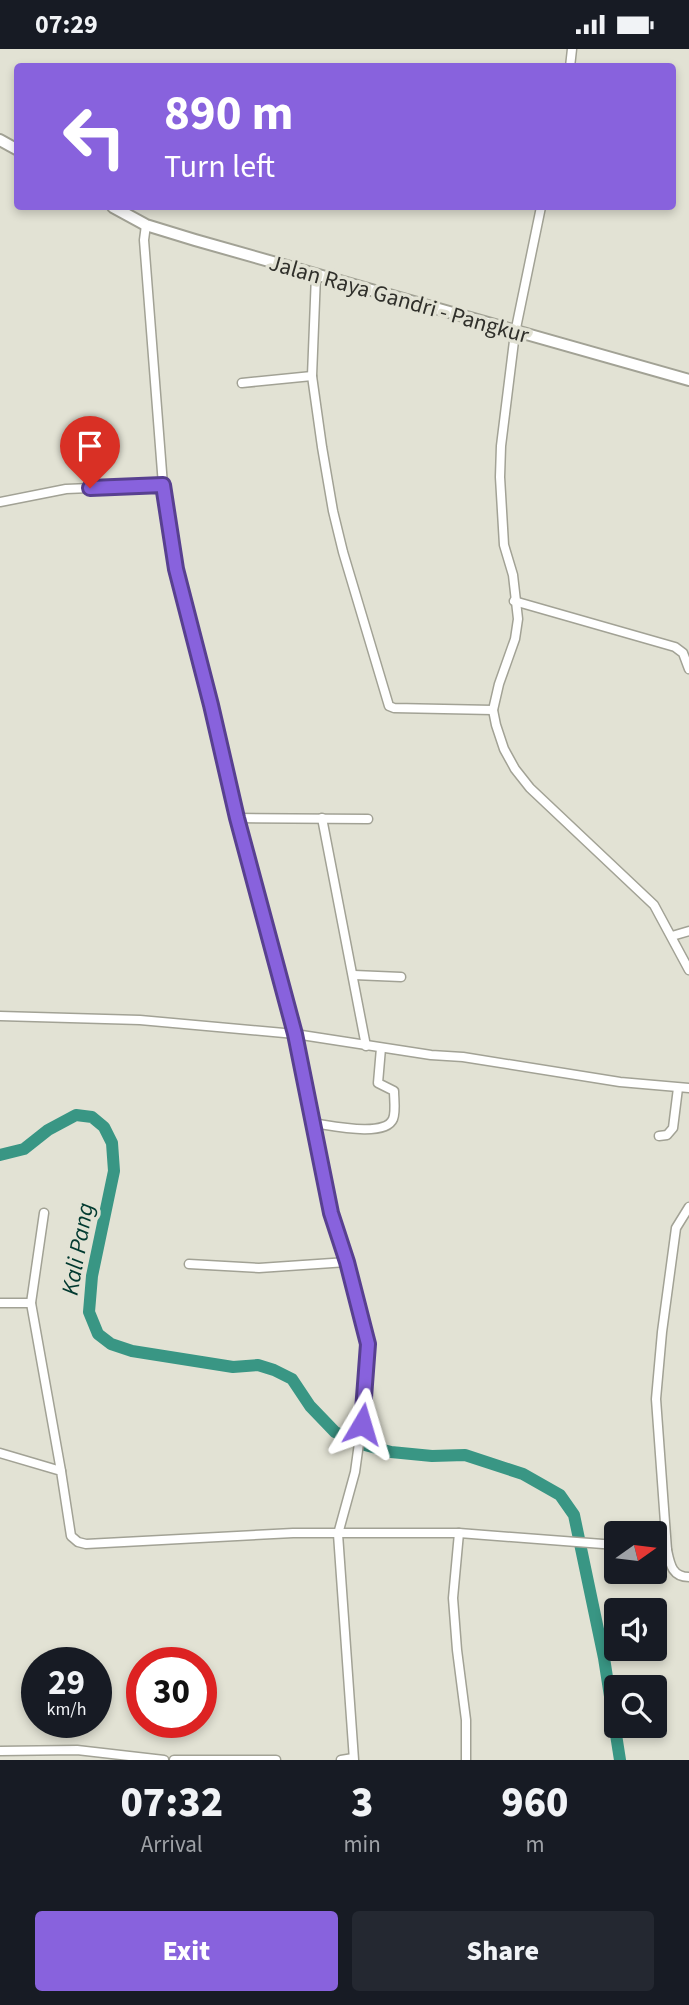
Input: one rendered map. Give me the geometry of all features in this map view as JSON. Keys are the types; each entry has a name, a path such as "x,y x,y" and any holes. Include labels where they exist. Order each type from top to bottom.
{"street":[{"name":"Jalan Raya Gandri - Pangkur","path":"118,210 146,225 515,333 689,380"},
{"path":"540,210 515,333 501,446 504,545 513,575 518,619 515,639 493,710 504,749 515,769 530,788 654,905 689,970"},
{"path":"146,225 144,240 163,485 176,569 237,818 295,1034 331,1213 368,1344 365,1400 355,1472 338,1534 350,1680 353,1759 341,1760"},
{"path":"316,275 312,376 333,511 389,706 493,710"},
{"path":"242,383 312,376"},
{"path":"0,502 66,489 163,485"},
{"path":"514,601 675,647 683,653 689,669"},
{"path":"237,818 368,819"},
{"path":"322,818 366,1045"},
{"path":"671,936 689,931"},
{"path":"354,975 401,977"},
{"path":"0,1016 139,1020 295,1034 620,1082 689,1089"},
{"path":"312,1123 376,1130 390,1123 394,1118 394,1091 379,1083 381,1048"},
{"path":"659,1136 667,1135 673,1128 678,1088"},
{"path":"665,1521 656,1399 676,1228 689,1207"},
{"path":"44,1213 31,1303 69,1530 74,1540 100,1543 293,1533 459,1533 604,1544"},
{"path":"189,1264 259,1268 347,1262"},
{"path":"0,1303 31,1303"},
{"path":"0,1453 61,1471"},
{"path":"459,1533 453,1598 466,1720 466,1760"},
{"path":"667,1550 674,1571 681,1577 689,1577"},
{"path":"0,1751 77,1750 164,1760"},
{"path":"174,1760 276,1760"}],"waterway":[{"name":"Kali Pang","path":"0,1155 24,1149 48,1130 76,1115 92,1117 104,1127 112,1143 114,1171 92,1276 89,1312 98,1334 111,1344 132,1351 233,1367 258,1365 274,1370 292,1379 310,1406 335,1432 353,1440"},
{"name":"Kali Pang","path":"365,1445 391,1452 432,1456 465,1455 523,1474 560,1495 574,1515 604,1658 620,1760"}],"route":[{"path":"90,488 163,485 176,569 237,818 295,1034 331,1213 368,1344 362,1424"}]}
